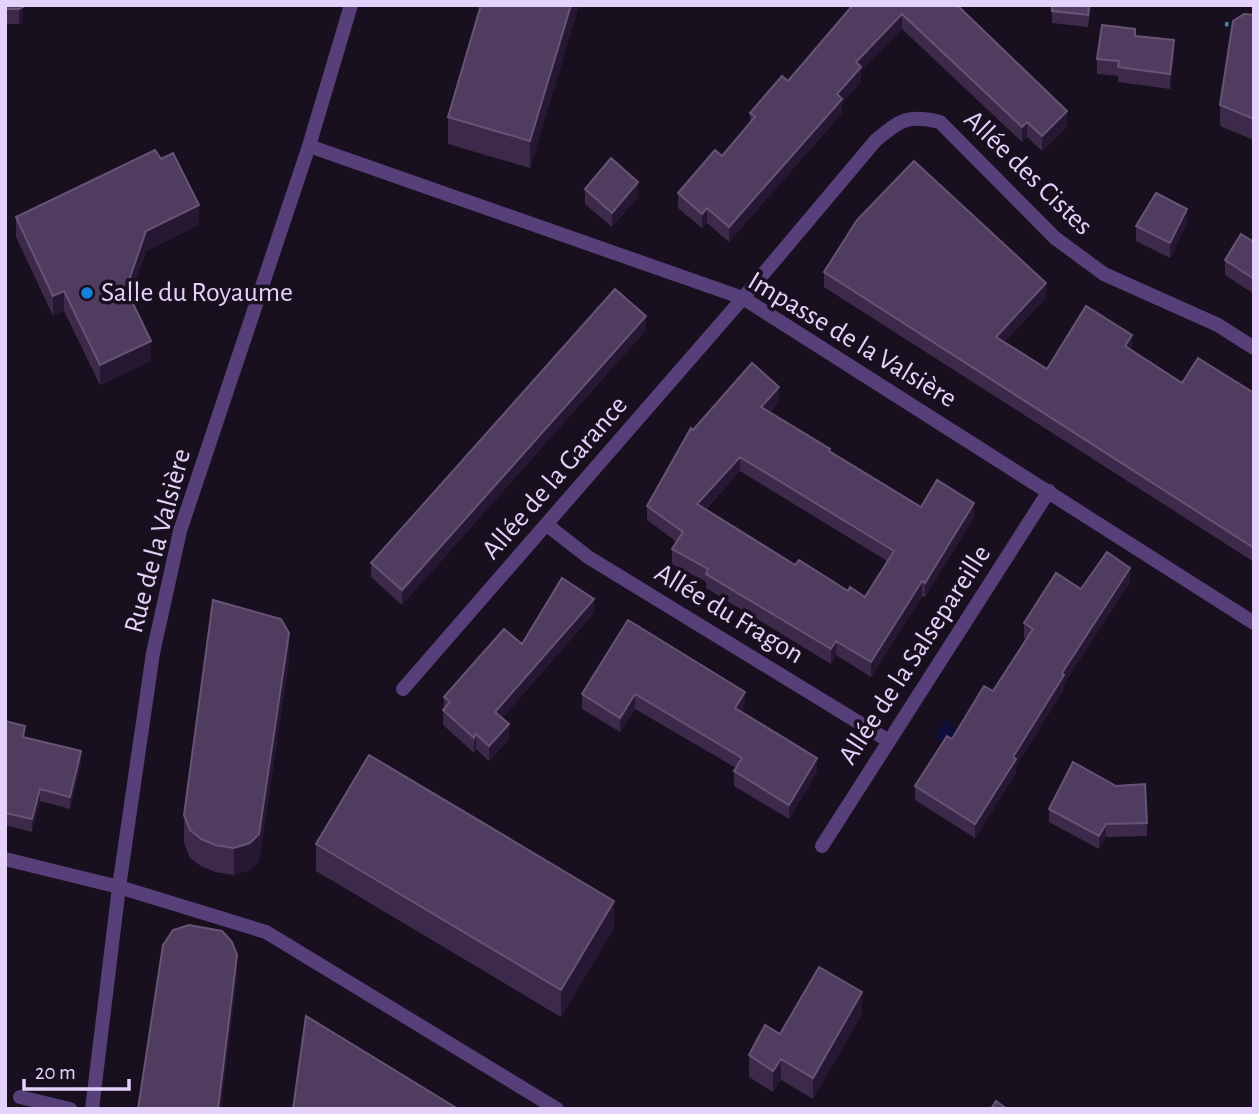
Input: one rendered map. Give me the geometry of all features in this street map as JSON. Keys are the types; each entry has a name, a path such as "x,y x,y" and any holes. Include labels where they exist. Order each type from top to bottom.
{"street":[{"name":"Rue de la Valsière","path":"92,1109 119,887 153,653 180,531 309,146 351,5"},
{"name":"Allée des Cistes","path":"743,298 876,140 899,121 919,116 940,122 1055,238 1104,274 1218,325 1254,348"},
{"name":"Impasse de la Valsière","path":"309,146 743,298 1254,622"},
{"name":"Allée de la Garance","path":"403,689 743,298"},
{"name":"Allée de la Salsepareille","path":"822,846 1049,491"},
{"name":"Allée du Fragon","path":"547,524 588,557 889,741"},
{"path":"5,859 119,887 266,932 557,1109"},
{"path":"20,1097 70,1109"}],"path":[{"path":"1225,24 1244,26"}],"shaded area":[{"path":"944,721 980,742 969,759 934,738"}],"building":[{"path":"5,5 23,5 23,7 5,9"},
{"path":"481,5 571,5 530,141 448,117"},
{"path":"853,5 957,5 1067,111 1042,136 1027,122 1022,127 902,14 856,62 861,67 837,94 842,99 729,227 707,208 702,214 678,193 715,150 722,156 755,117 750,113 782,76 788,81"},
{"path":"1052,5 1089,5 1088,15 1052,11"},
{"path":"1244,14 1254,15 1254,119 1220,105 1233,21"},
{"path":"1102,25 1135,29 1135,36 1174,40 1170,74 1118,67 1119,61 1097,59"},
{"name":"Salle du Royaume","path":"155,150 161,159 173,153 199,205 146,231 126,289 151,341 100,365 64,291 53,296 16,217"},
{"path":"611,158 638,182 612,213 585,189"},
{"path":"914,161 1046,283 996,337 1047,369 1086,306 1132,335 1125,346 1182,383 1198,358 1254,393 1254,548 824,272 857,220"},
{"path":"1156,193 1187,209 1170,243 1136,226"},
{"path":"1241,234 1254,242 1254,279 1225,260"},
{"path":"615,289 646,316 402,590 371,563"},
{"path":"752,363 779,387 761,407 830,449 829,451 921,507 937,480 974,503 925,583 922,581 871,662 836,641 831,649 706,574 708,569 672,549 683,532 647,506 691,428 693,430","holes":["740,457 894,551 865,597 850,587 848,591 799,560 795,565 697,504"]},
{"path":"1107,552 1130,568 1062,673 1064,675 1013,757 1016,759 975,824 915,786 947,736 952,739 984,686 993,691 1033,629 1024,623 1056,573 1081,589"},
{"path":"562,578 594,599 495,712 509,724 489,746 476,734 474,738 443,710 450,702 444,697 504,629 522,644"},
{"path":"213,600 281,619 289,633 259,834 250,843 234,848 215,845 201,839 190,830 184,815"},
{"path":"628,620 745,692 735,708 817,758 789,805 734,771 742,758 635,694 620,718 582,694"},
{"path":"5,721 25,726 23,737 81,751 70,797 40,789 32,819 5,813"},
{"path":"369,755 614,901 561,990 316,844"},
{"path":"1073,762 1116,786 1145,784 1147,823 1106,824 1099,836 1049,809"},
{"path":"189,925 222,931 232,942 237,955 218,1109 138,1109 163,945 173,930"},
{"path":"819,967 862,992 813,1078 781,1059 773,1071 749,1055 765,1025 780,1034"},
{"path":"306,1016 458,1109 293,1109"},
{"path":"996,1101 1007,1109 991,1109"}],"place":[{"name":"Salle du Royaume","path":"87,293"}]}
